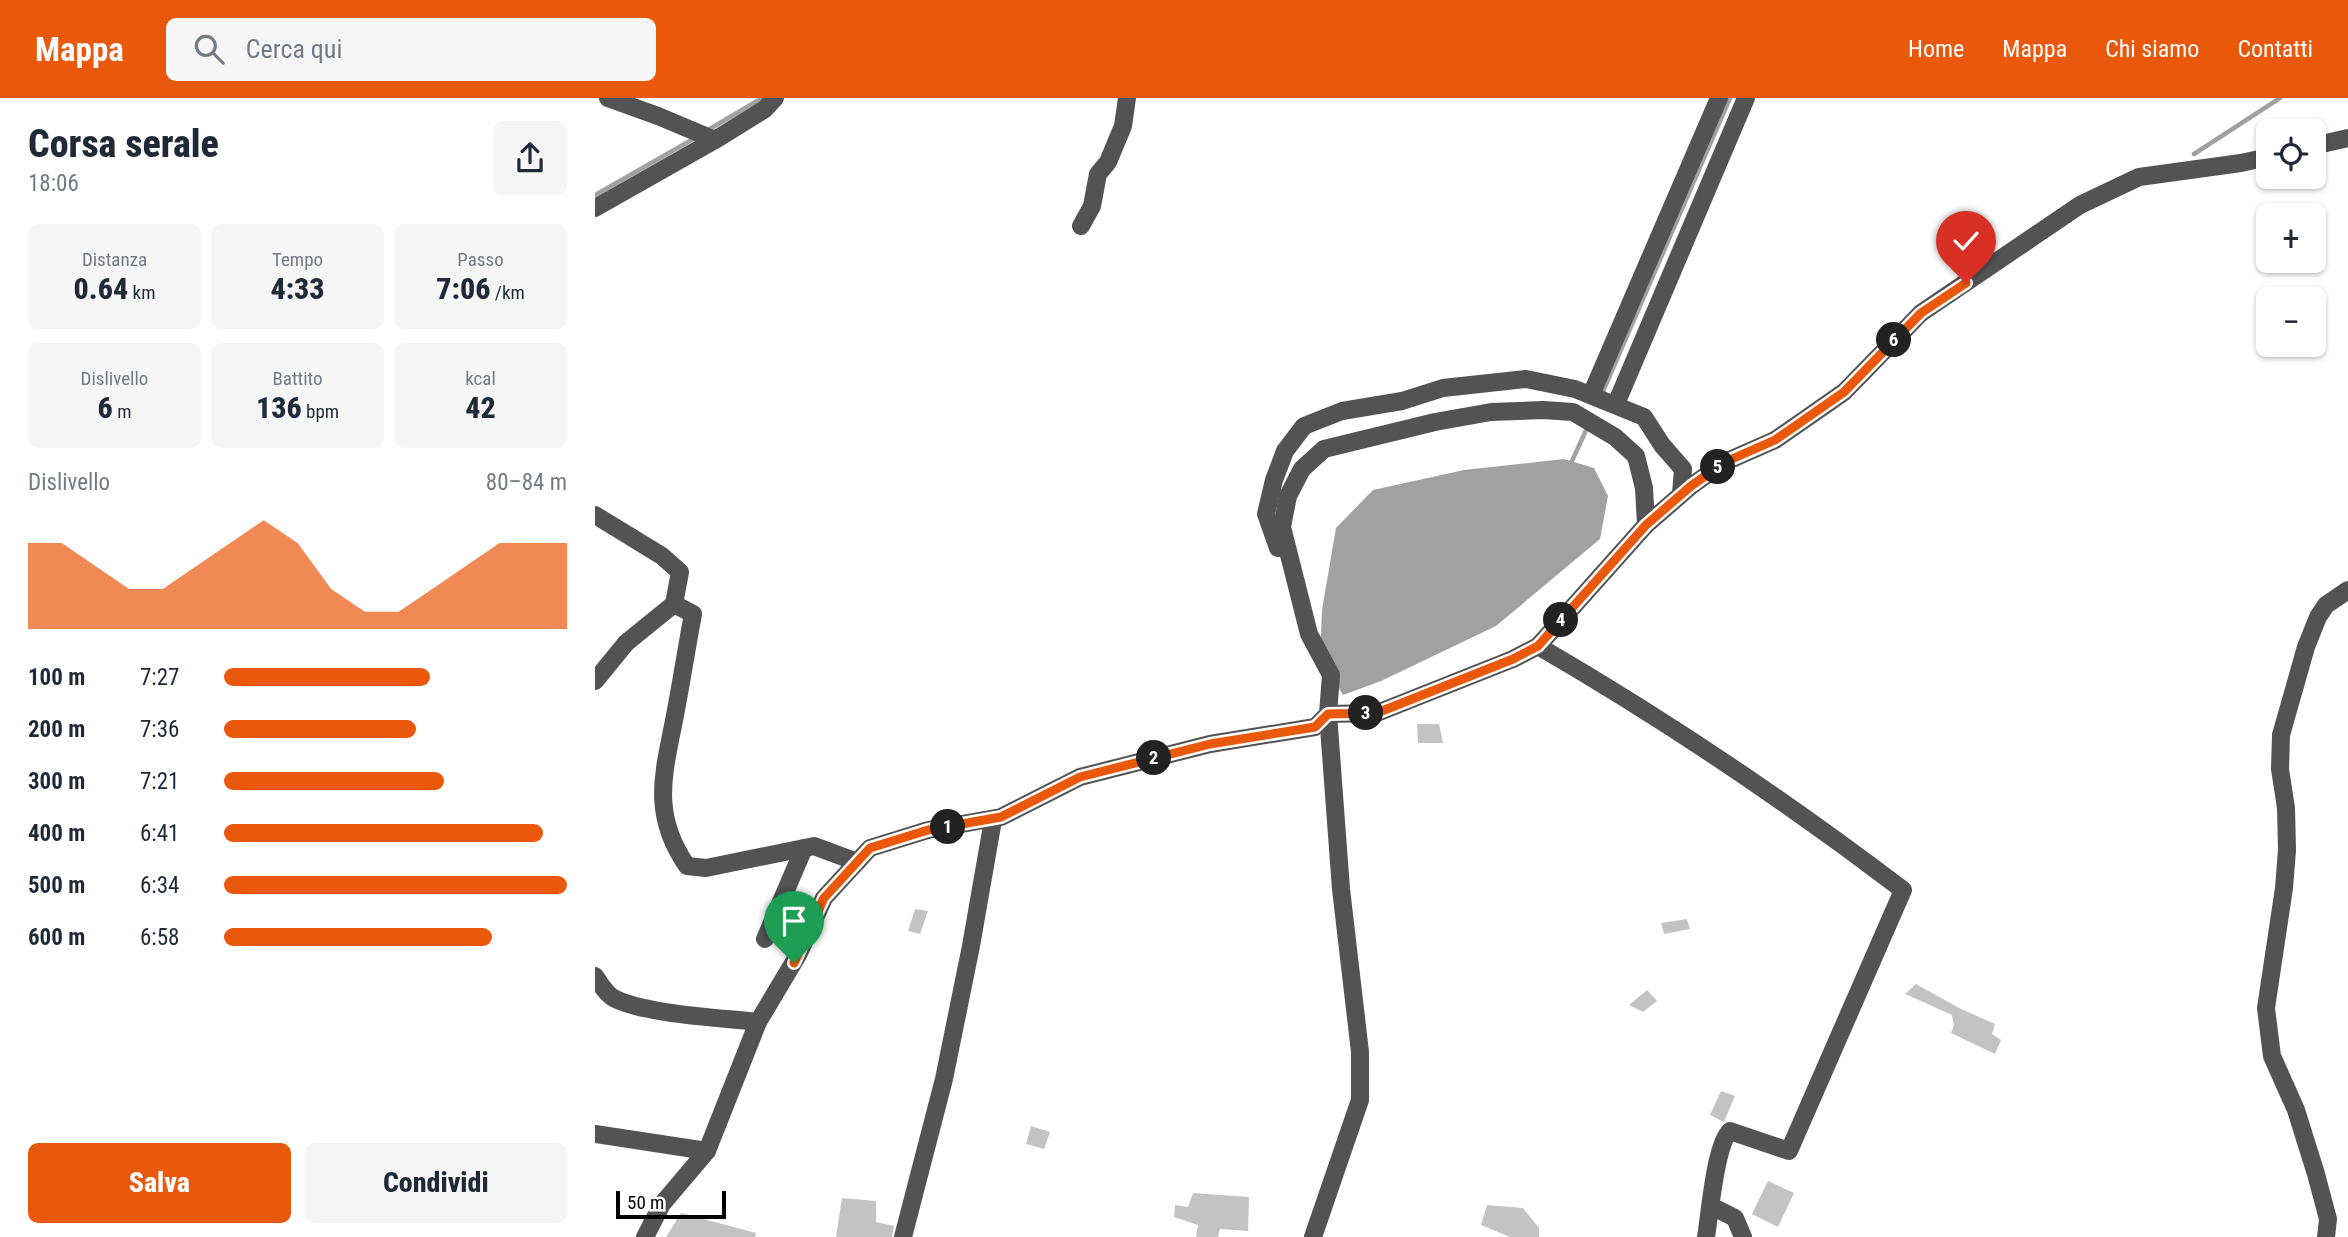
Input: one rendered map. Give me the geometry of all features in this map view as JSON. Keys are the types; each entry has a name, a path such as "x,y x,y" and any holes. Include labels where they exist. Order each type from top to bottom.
{"street":[{"path":"608,98 706,136"},
{"path":"595,208 706,136 765,109 775,98"},
{"path":"1081,226 1092,206 1098,174 1108,162 1123,126 1128,98"},
{"path":"1602,399 1719,98"},
{"path":"1602,399 1746,98"},
{"path":"2326,143 2348,138"},
{"path":"645,1237 662,1204 707,1152 758,1022 798,956 824,898 870,848 928,830 993,820 1080,777 1210,744 1315,727 1328,714 1377,713 1513,659 1538,646 1646,525 1681,494 1725,462 1775,440 1844,392 1921,313 2080,205 2139,177 2256,160"},
{"path":"1300,599 1266,514 1274,480 1285,451 1304,426 1342,411 1402,401 1443,388 1501,381 1546,382 1602,399 1644,417 1662,445 1683,469 1681,494"},
{"path":"1313,1237 1360,1100 1360,1052 1341,889 1328,714 1331,675 1309,634 1282,527 1287,496 1302,469 1324,449 1435,422 1491,412 1573,412 1615,437 1636,456 1644,488 1646,525"},
{"path":"595,515 662,556 680,572 674,604 626,643 595,681"},
{"path":"2326,1237 2327,1219 2316,1174 2296,1110 2272,1056 2266,1008 2287,850 2286,808 2280,769 2281,735 2305,646 2318,617 2326,605 2348,590"},
{"path":"674,604 693,614 668,743 661,796 669,832 687,866 706,868 814,846 857,862"},
{"path":"1538,646 1594,678 1729,767 1845,846 1903,890 1789,1151 1730,1131 1724,1137 1706,1237"},
{"path":"903,1237 944,1079 993,820"},
{"path":"765,939 804,848"},
{"path":"595,976 612,997 632,1004 666,1011 758,1022"},
{"path":"595,1133 707,1152"},
{"path":"1711,1206 1735,1217 1743,1237"}],"shaded area":[{"path":"1564,459 1594,468 1608,496 1600,539 1496,626 1381,681 1343,695 1320,657 1322,610 1336,528 1373,490 1464,470"}],"building":[{"path":"1417,724 1439,724 1443,743 1418,743"},
{"path":"915,909 928,911 920,934 908,931"},
{"path":"1687,919 1690,929 1664,934 1661,923"},
{"path":"1916,984 1995,1024 1992,1034 2001,1040 1995,1054 1951,1033 1954,1025 1952,1015 1905,994"},
{"path":"1647,990 1657,1001 1643,1012 1629,1005"},
{"path":"1721,1091 1735,1096 1724,1122 1710,1115"},
{"path":"1031,1126 1050,1132 1044,1149 1026,1144"},
{"path":"1768,1181 1794,1193 1778,1227 1752,1214"},
{"path":"1193,1193 1249,1197 1248,1231 1220,1229 1218,1237 1196,1237 1198,1225 1174,1217 1175,1205 1188,1207"},
{"path":"842,1198 876,1201 876,1222 894,1226 892,1237 836,1237"},
{"path":"1487,1205 1523,1208 1539,1228 1539,1237 1510,1237 1481,1225"},
{"path":"681,1213 756,1233 755,1237 666,1237"}],"waterway":[{"path":"708,130 762,98"},
{"path":"1601,396 1730,98"},
{"path":"2194,154 2280,98"},
{"path":"595,195 695,138"},
{"path":"1572,461 1588,426"}],"route":[{"path":"794,963 824,898 870,848 928,830 1001,817 1080,777 1210,744 1315,727 1328,714 1377,713 1513,659 1538,646 1646,525 1691,486 1725,462 1775,440 1844,392 1921,313 1966,283"}]}
